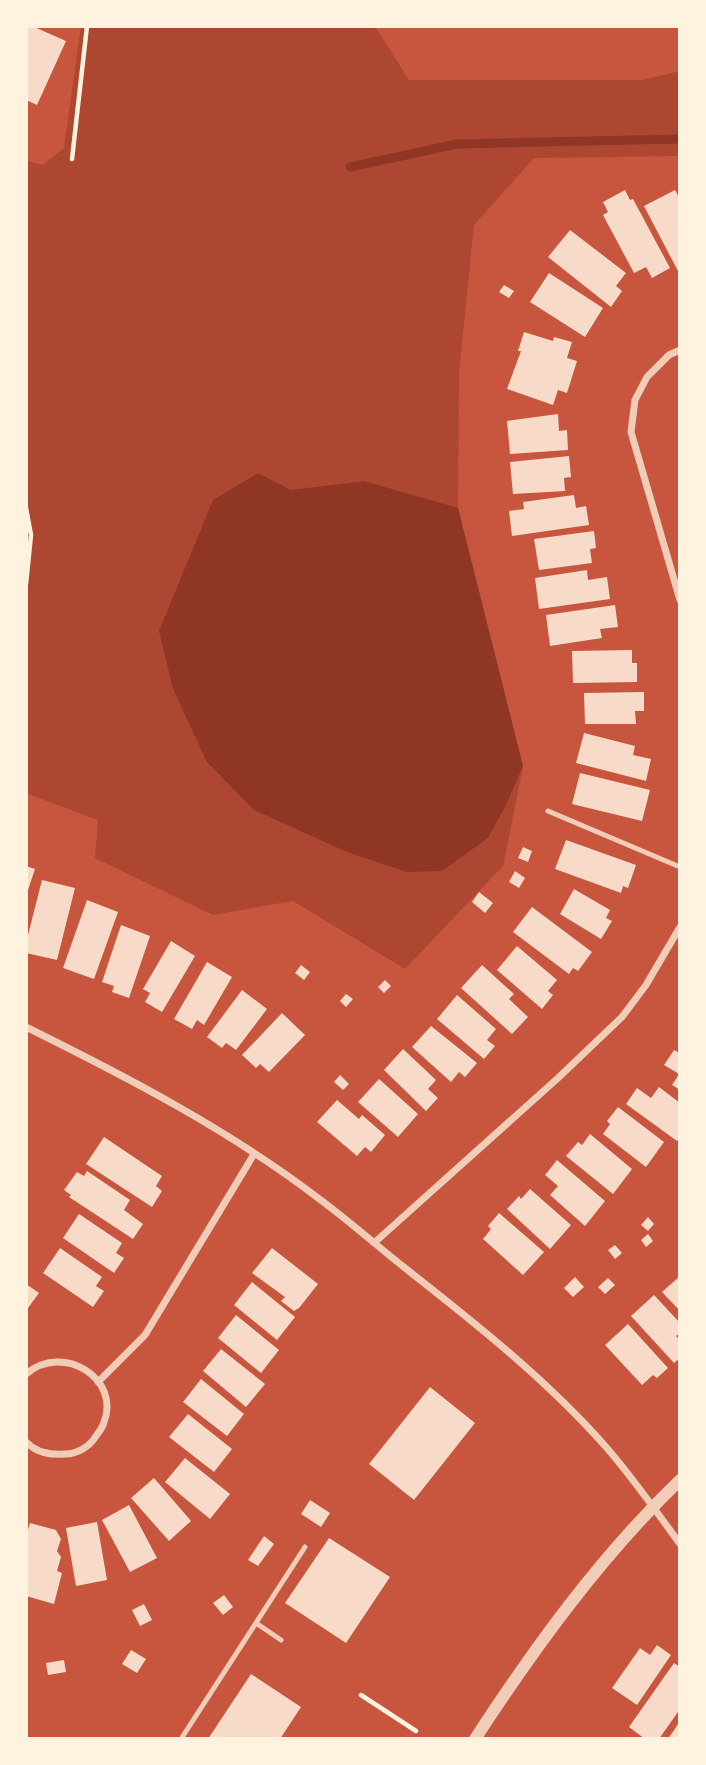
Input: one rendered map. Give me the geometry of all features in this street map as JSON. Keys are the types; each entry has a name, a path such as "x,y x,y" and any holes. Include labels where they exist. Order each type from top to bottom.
{"street":[{"path":"680,350 669,355 647,377 635,400 631,432 680,600"},
{"path":"374,1243 622,1017 646,985 680,926"},
{"path":"26,1027 118,1073 254,1154 318,1198 480,1327 555,1395 605,1446 654,1505 680,1544"},
{"path":"99,1382 145,1335 254,1154"},
{"path":"26,1374 43,1363 64,1361 87,1370 99,1382 105,1396 104,1422 86,1448 71,1454 49,1455 32,1448 26,1442"},
{"path":"475,1739 504,1694 578,1594 654,1505 680,1480"}],"lane":[{"path":"548,811 680,867"},
{"path":"181,1739 305,1546"},
{"path":"256,1623 281,1640"}],"path":[{"path":"72,159 87,26"},
{"path":"26,508 31,535 26,584"},
{"path":"361,1695 416,1731"}],"shaded area":[{"path":"81,26 375,26 409,80 642,80 680,71 680,156 534,158 474,225 459,373 458,508 523,766 503,866 405,969 293,901 213,915 95,858 98,820 26,793 26,161 43,165 64,148"},
{"path":"258,473 291,490 364,481 458,508 523,766 488,838 442,871 407,872 347,852 254,810 207,762 173,689 159,631 213,500"}],"building":[{"path":"26,26 32,26 66,41 37,105 26,100"},
{"path":"625,190 630,200 633,199 670,268 652,278 646,267 634,273 603,215 608,212 603,202"},
{"path":"675,190 680,199 680,275 644,206"},
{"path":"570,230 626,273 616,286 622,291 611,307 548,257"},
{"path":"549,273 603,308 585,337 530,302"},
{"path":"504,285 514,291 509,298 499,292"},
{"path":"524,332 553,341 554,337 572,342 567,358 577,361 567,393 558,390 553,405 507,389 521,351 518,351"},
{"path":"558,414 559,431 567,430 568,450 510,454 507,421"},
{"path":"569,456 571,477 564,478 565,491 513,494 510,462"},
{"path":"574,495 576,508 586,506 589,525 512,536 509,511 524,509 523,502"},
{"path":"594,531 596,548 590,549 592,563 539,570 534,539"},
{"path":"587,570 588,580 607,577 610,599 539,609 535,578"},
{"path":"615,605 618,627 600,629 602,638 550,646 546,615"},
{"path":"632,650 632,663 637,663 637,682 573,683 572,651"},
{"path":"644,692 644,711 635,711 636,724 585,724 584,693"},
{"path":"584,733 635,746 633,755 651,759 646,781 576,763"},
{"path":"580,773 650,790 642,821 572,804"},
{"path":"566,840 636,865 628,888 623,886 621,893 555,869"},
{"path":"523,847 532,851 528,862 518,858"},
{"path":"26,866 35,869 27,893 26,893"},
{"path":"515,871 525,878 519,888 509,882"},
{"path":"42,880 75,888 57,960 26,953 26,943"},
{"path":"574,889 610,910 606,918 612,921 601,939 560,914"},
{"path":"479,892 493,903 485,913 472,902"},
{"path":"87,900 118,912 94,979 63,968"},
{"path":"532,907 592,952 578,971 573,968 569,974 513,932"},
{"path":"121,925 150,936 129,998 112,992 114,986 102,982"},
{"path":"171,941 195,956 162,1012 145,1002 150,993 143,989"},
{"path":"517,946 557,980 548,991 553,995 542,1009 497,970"},
{"path":"207,962 232,977 204,1025 197,1020 192,1029 174,1019"},
{"path":"301,965 310,972 304,980 295,973"},
{"path":"482,965 514,994 509,999 528,1017 512,1034 461,988"},
{"path":"385,980 391,986 384,993 378,987"},
{"path":"242,990 267,1009 236,1050 226,1043 222,1048 207,1037"},
{"path":"346,994 353,999 346,1007 340,1001"},
{"path":"457,995 496,1029 487,1040 495,1046 484,1059 437,1019"},
{"path":"282,1013 305,1035 269,1072 260,1064 256,1068 242,1055"},
{"path":"431,1026 477,1063 465,1077 459,1072 451,1082 412,1047"},
{"path":"403,1049 436,1080 428,1089 438,1098 426,1111 384,1070"},
{"path":"674,1050 680,1053 680,1090 672,1085 679,1074 664,1065"},
{"path":"340,1075 349,1084 343,1090 334,1082"},
{"path":"379,1079 418,1114 398,1137 358,1102"},
{"path":"659,1087 680,1103 680,1137 677,1141 626,1104 637,1088 651,1098"},
{"path":"337,1100 359,1119 362,1115 385,1135 371,1152 365,1147 357,1156 317,1122"},
{"path":"618,1107 664,1142 646,1167 603,1134 610,1124 607,1121"},
{"path":"590,1134 632,1169 613,1194 566,1156 578,1142 582,1145"},
{"path":"104,1137 162,1176 156,1186 162,1191 152,1207 86,1164"},
{"path":"557,1160 605,1201 585,1226 550,1195 558,1186 545,1175"},
{"path":"87,1171 130,1200 124,1210 143,1224 133,1239 69,1197 71,1195 64,1190 77,1172 84,1176"},
{"path":"530,1189 571,1225 550,1249 507,1209"},
{"path":"499,1213 544,1252 523,1275 483,1239 491,1229 488,1226"},
{"path":"79,1214 122,1243 116,1253 124,1258 114,1273 63,1238"},
{"path":"648,1217 654,1224 648,1231 641,1225"},
{"path":"648,1234 653,1241 646,1247 641,1240"},
{"path":"615,1245 622,1253 615,1259 608,1250"},
{"path":"60,1248 102,1277 96,1286 104,1291 93,1307 43,1273"},
{"path":"272,1248 318,1284 294,1311 281,1301 285,1297 252,1273"},
{"path":"680,1276 680,1311 662,1292"},
{"path":"575,1277 584,1287 573,1297 564,1288"},
{"path":"608,1278 615,1285 605,1294 598,1287"},
{"path":"252,1282 295,1317 277,1340 234,1305"},
{"path":"26,1284 39,1293 28,1308 26,1307"},
{"path":"654,1295 680,1323 680,1333 676,1336 680,1340 680,1358 674,1363 631,1316"},
{"path":"236,1315 279,1350 261,1373 218,1338"},
{"path":"628,1324 668,1368 657,1378 653,1375 642,1385 605,1345"},
{"path":"221,1349 265,1384 246,1407 203,1371"},
{"path":"201,1379 244,1414 227,1436 183,1402"},
{"path":"430,1387 475,1423 414,1500 369,1464"},
{"path":"188,1414 232,1449 214,1472 169,1437"},
{"path":"185,1458 230,1494 210,1519 165,1482"},
{"path":"154,1478 191,1521 169,1541 131,1498"},
{"path":"310,1500 330,1513 321,1527 301,1514"},
{"path":"129,1505 157,1558 130,1572 102,1520"},
{"path":"97,1522 107,1580 76,1586 66,1528"},
{"path":"30,1523 56,1530 61,1539 57,1551 61,1557 57,1571 62,1573 54,1604 26,1596 26,1536"},
{"path":"264,1536 274,1544 258,1566 248,1560"},
{"path":"329,1538 390,1577 346,1643 285,1603"},
{"path":"224,1595 233,1607 223,1615 213,1603"},
{"path":"144,1604 152,1620 140,1626 132,1610"},
{"path":"657,1645 671,1655 637,1705 612,1688 640,1648 650,1655"},
{"path":"131,1650 146,1659 137,1673 122,1664"},
{"path":"64,1660 66,1672 48,1675 46,1663"},
{"path":"674,1663 680,1667 680,1709 659,1739 645,1739 629,1727"},
{"path":"251,1674 301,1707 280,1739 208,1739"},
{"path":"680,1721 680,1739 668,1739"}],"waterway":[{"path":"350,167 457,144 680,139"}]}
